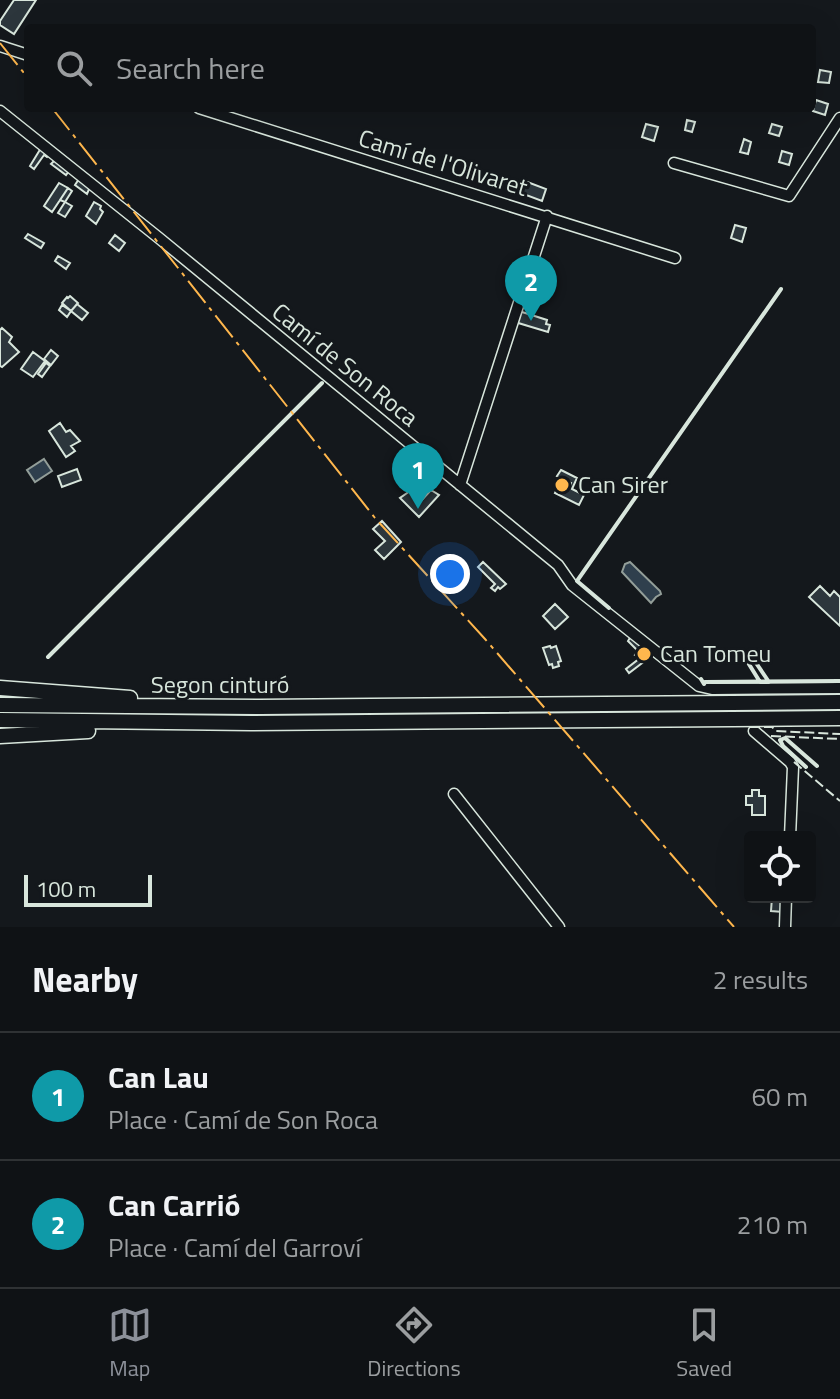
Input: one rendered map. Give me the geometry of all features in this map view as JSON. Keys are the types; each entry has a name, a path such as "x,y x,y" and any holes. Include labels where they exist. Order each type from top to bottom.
{"highway":[{"path":"0,688 180,700 214,707"},
{"name":"Segon cinturó","path":"0,705 214,707 840,702"},
{"path":"0,720 204,723 840,718"},
{"path":"0,736 177,729 204,723"}],"street":[{"path":"0,46 24,54"},
{"name":"Camí de Son Roca","path":"0,111 558,565 572,585 702,687 840,688"},
{"name":"Camí de l'Olivaret","path":"212,112 675,258"},
{"path":"674,163 789,196 840,118"},
{"path":"460,485 547,216"},
{"path":"754,731 793,767 790,831"},
{"path":"454,794 559,927"},
{"path":"785,927 786,903"}],"water":[{"path":"44,459 52,471 35,482 27,470"},
{"path":"630,562 660,591 661,594 651,603 622,572 625,564"}],"building":[{"path":"14,0 36,0 14,34 0,25 0,21"},
{"path":"820,70 831,72 829,83 818,82"},
{"path":"816,100 828,104 825,115 816,112"},
{"path":"687,120 695,122 692,132 685,130"},
{"path":"646,124 658,127 654,141 642,137"},
{"path":"772,124 782,127 779,136 769,133"},
{"path":"744,139 751,142 748,154 740,152"},
{"path":"41,148 49,155 44,155 34,169 30,166"},
{"path":"782,151 792,154 789,165 779,162"},
{"path":"55,160 69,171 66,175 51,164"},
{"path":"79,179 90,187 87,194 75,185"},
{"path":"522,180 546,189 542,201 518,192"},
{"path":"59,183 68,188 52,212 44,206"},
{"path":"68,188 72,191 65,202 60,200"},
{"path":"65,202 72,206 65,217 58,213"},
{"path":"94,202 101,206 103,212 96,224 86,216"},
{"path":"735,225 746,228 742,242 731,238"},
{"path":"28,234 44,243 41,248 25,238"},
{"path":"115,235 125,243 119,251 109,243"},
{"path":"58,256 70,263 66,269 55,261"},
{"path":"70,296 78,303 71,311 62,303"},
{"path":"77,304 88,313 82,320 71,311"},
{"path":"62,305 71,311 67,317 59,310"},
{"path":"519,311 547,320 546,324 550,325 548,332 515,322"},
{"path":"2,328 12,337 9,342 19,352 2,367 0,330"},
{"path":"51,350 58,356 51,365 44,359"},
{"path":"33,352 45,361 33,377 21,369"},
{"path":"46,363 50,366 42,377 38,374"},
{"path":"60,423 66,432 70,430 80,441 71,446 75,451 66,457 49,431"},
{"path":"77,469 81,480 62,487 58,476"},
{"name":"Can Sirer","path":"561,470 577,478 572,489 584,495 579,505 555,493 560,483 569,488 571,483 557,476"},
{"path":"431,490 439,495 419,517 400,498 410,491 420,502"},
{"path":"382,521 401,542 384,559 375,550 385,541 373,529"},
{"path":"483,562 506,584 500,589 498,587 495,591 491,588 495,584 478,567"},
{"path":"820,586 830,596 834,591 840,597 840,626 809,597"},
{"path":"555,604 568,617 555,629 543,616"},
{"name":"Can Tomeu","path":"631,636 654,654 629,673 626,669 640,658 635,655 638,651 628,641"},
{"path":"556,646 561,661 558,662 559,666 553,668 543,648"},
{"path":"752,790 759,790 759,796 765,796 765,815 752,815 752,805 746,805 746,796 752,796"},
{"path":"772,903 784,903 783,912 771,911"}],"fence":[{"path":"750,727 840,734"},
{"path":"771,736 840,739"},
{"path":"794,762 840,801"}],"wall":[{"path":"609,608 577,581 781,289"},
{"path":"48,657 322,383"},
{"path":"747,661 760,682 769,682 752,657"},
{"path":"701,679 704,684 840,681"},
{"path":"806,767 780,740 785,738 817,766"}],"power":[{"path":"0,43 24,73"},
{"path":"55,112 375,518 485,639 734,927"}],"place":[{"name":"Can Carrió","path":"531,321"},
{"name":"Can Sirer","path":"562,485"},
{"name":"Can Lau","path":"418,509"},
{"name":"Can Tomeu","path":"644,654"}]}
